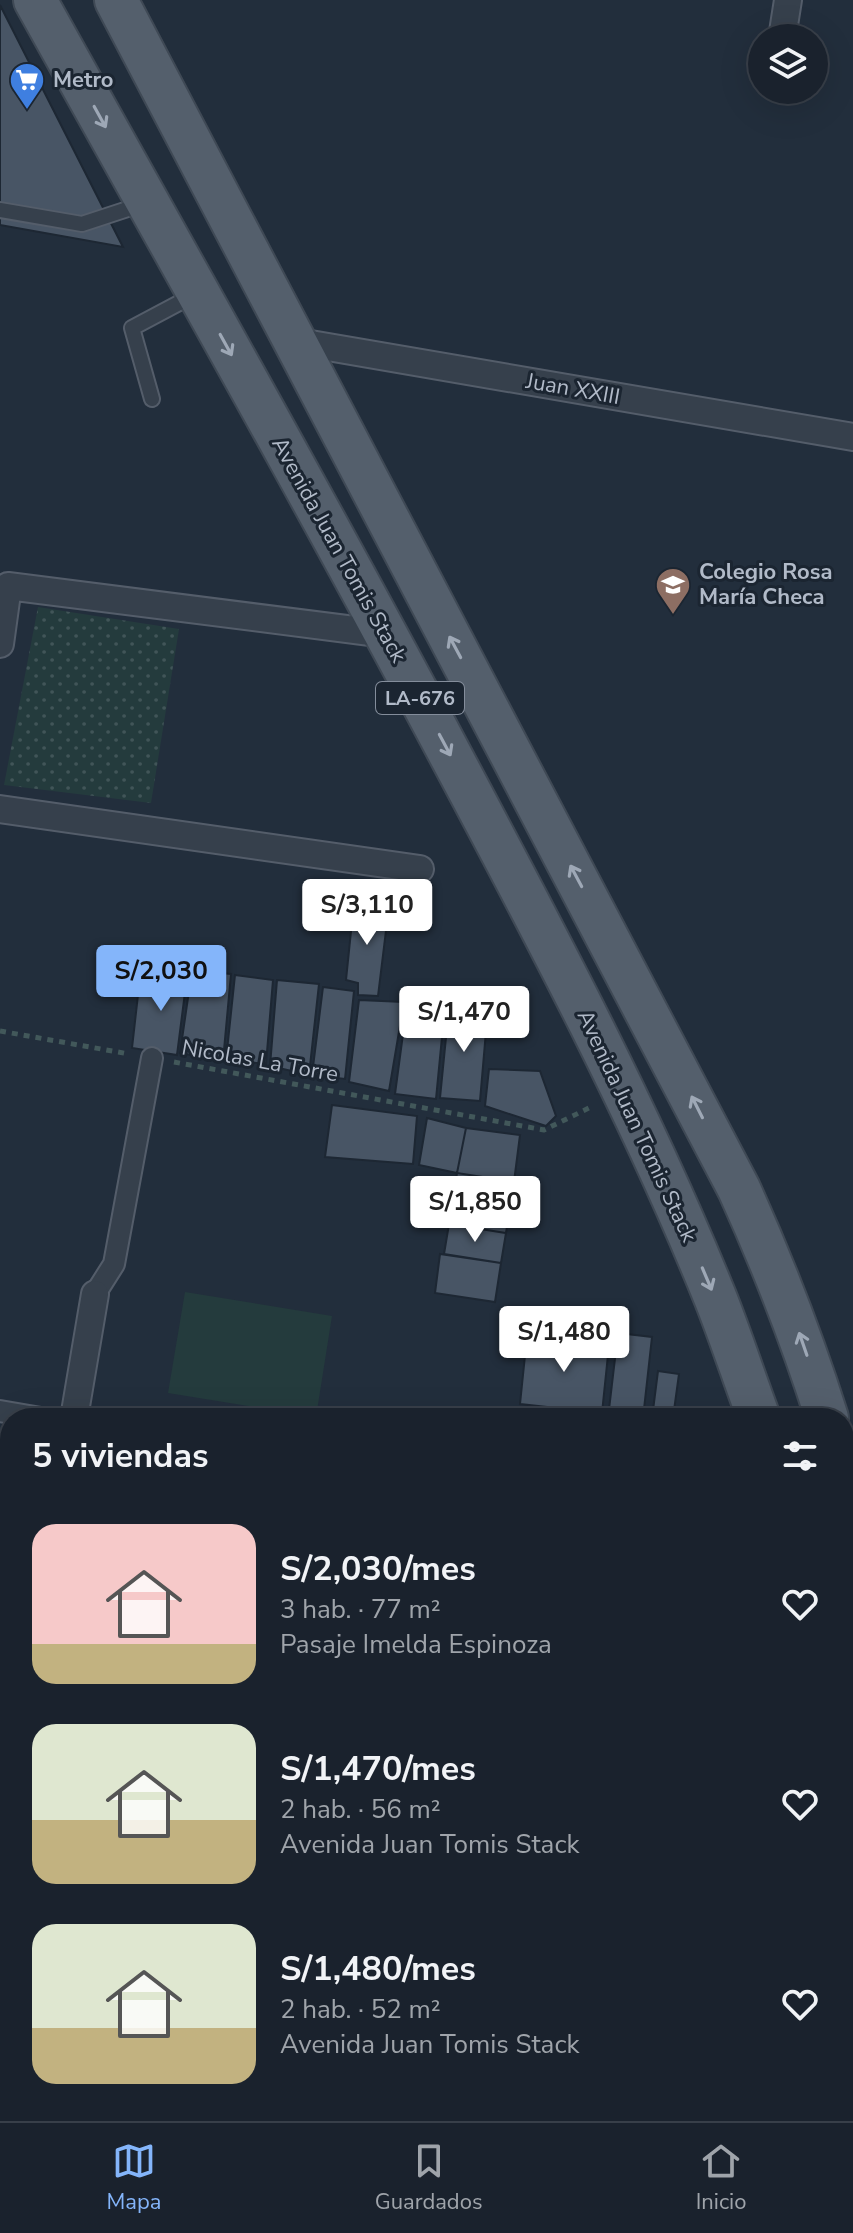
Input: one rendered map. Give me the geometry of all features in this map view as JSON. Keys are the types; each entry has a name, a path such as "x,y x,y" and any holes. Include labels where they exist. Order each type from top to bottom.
{"main road":[{"name":"Avenida Juan Tomis Stack","path":"35,0 386,634 525,895 624,1091 716,1299 755,1408"},
{"name":"LA-676","path":"116,0 739,1189 772,1261 824,1408"}],"street":[{"path":"784,24 788,0"},
{"name":"Juan XXIII","path":"293,341 853,437"},
{"path":"0,644 8,586 386,634"},
{"path":"0,809 420,869"},
{"path":"76,1408 95,1294 114,1264 152,1058"}],"lane":[{"path":"0,210 82,224 147,203"},
{"path":"152,399 132,328 197,293"}],"path":[{"name":"Nicolas La Torre","path":"0,1031 544,1130 560,1122"}],"green space":[{"path":"38,607 179,629 151,803 4,785"},
{"path":"185,1292 332,1316 317,1408 260,1408 168,1393"}],"building":[{"name":"Metro","path":"0,5 123,247 0,225"},
{"path":"354,902 389,906 378,996 358,995 358,983 346,980"},
{"path":"163,967 188,969 177,1055 132,1048 139,986 160,989"},
{"path":"192,970 231,974 223,1061 180,1053"},
{"path":"235,975 273,980 266,1064 226,1060"},
{"path":"277,980 319,984 309,1075 270,1066"},
{"path":"323,987 354,991 345,1079 312,1075"},
{"path":"359,1000 404,1002 389,1091 349,1082"},
{"path":"407,1004 445,1006 436,1099 395,1094"},
{"path":"449,1007 488,1008 480,1101 440,1098"},
{"path":"489,1069 540,1071 556,1116 546,1126 485,1106"},
{"path":"332,1105 417,1116 413,1164 325,1157"},
{"path":"427,1118 466,1128 457,1173 419,1165"},
{"path":"466,1128 520,1135 514,1182 457,1173"},
{"path":"457,1173 514,1182 506,1233 449,1224"},
{"path":"449,1224 506,1233 501,1263 444,1254"},
{"path":"440,1254 501,1263 495,1302 435,1293"},
{"path":"618,1333 652,1337 644,1408 609,1408"},
{"path":"527,1336 609,1345 603,1408 520,1404"},
{"path":"658,1371 679,1374 674,1408 653,1408"}],"place":[{"name":"Metro","path":"27,111"},
{"name":"Colegio Rosa María Checa","path":"673,616"}]}
